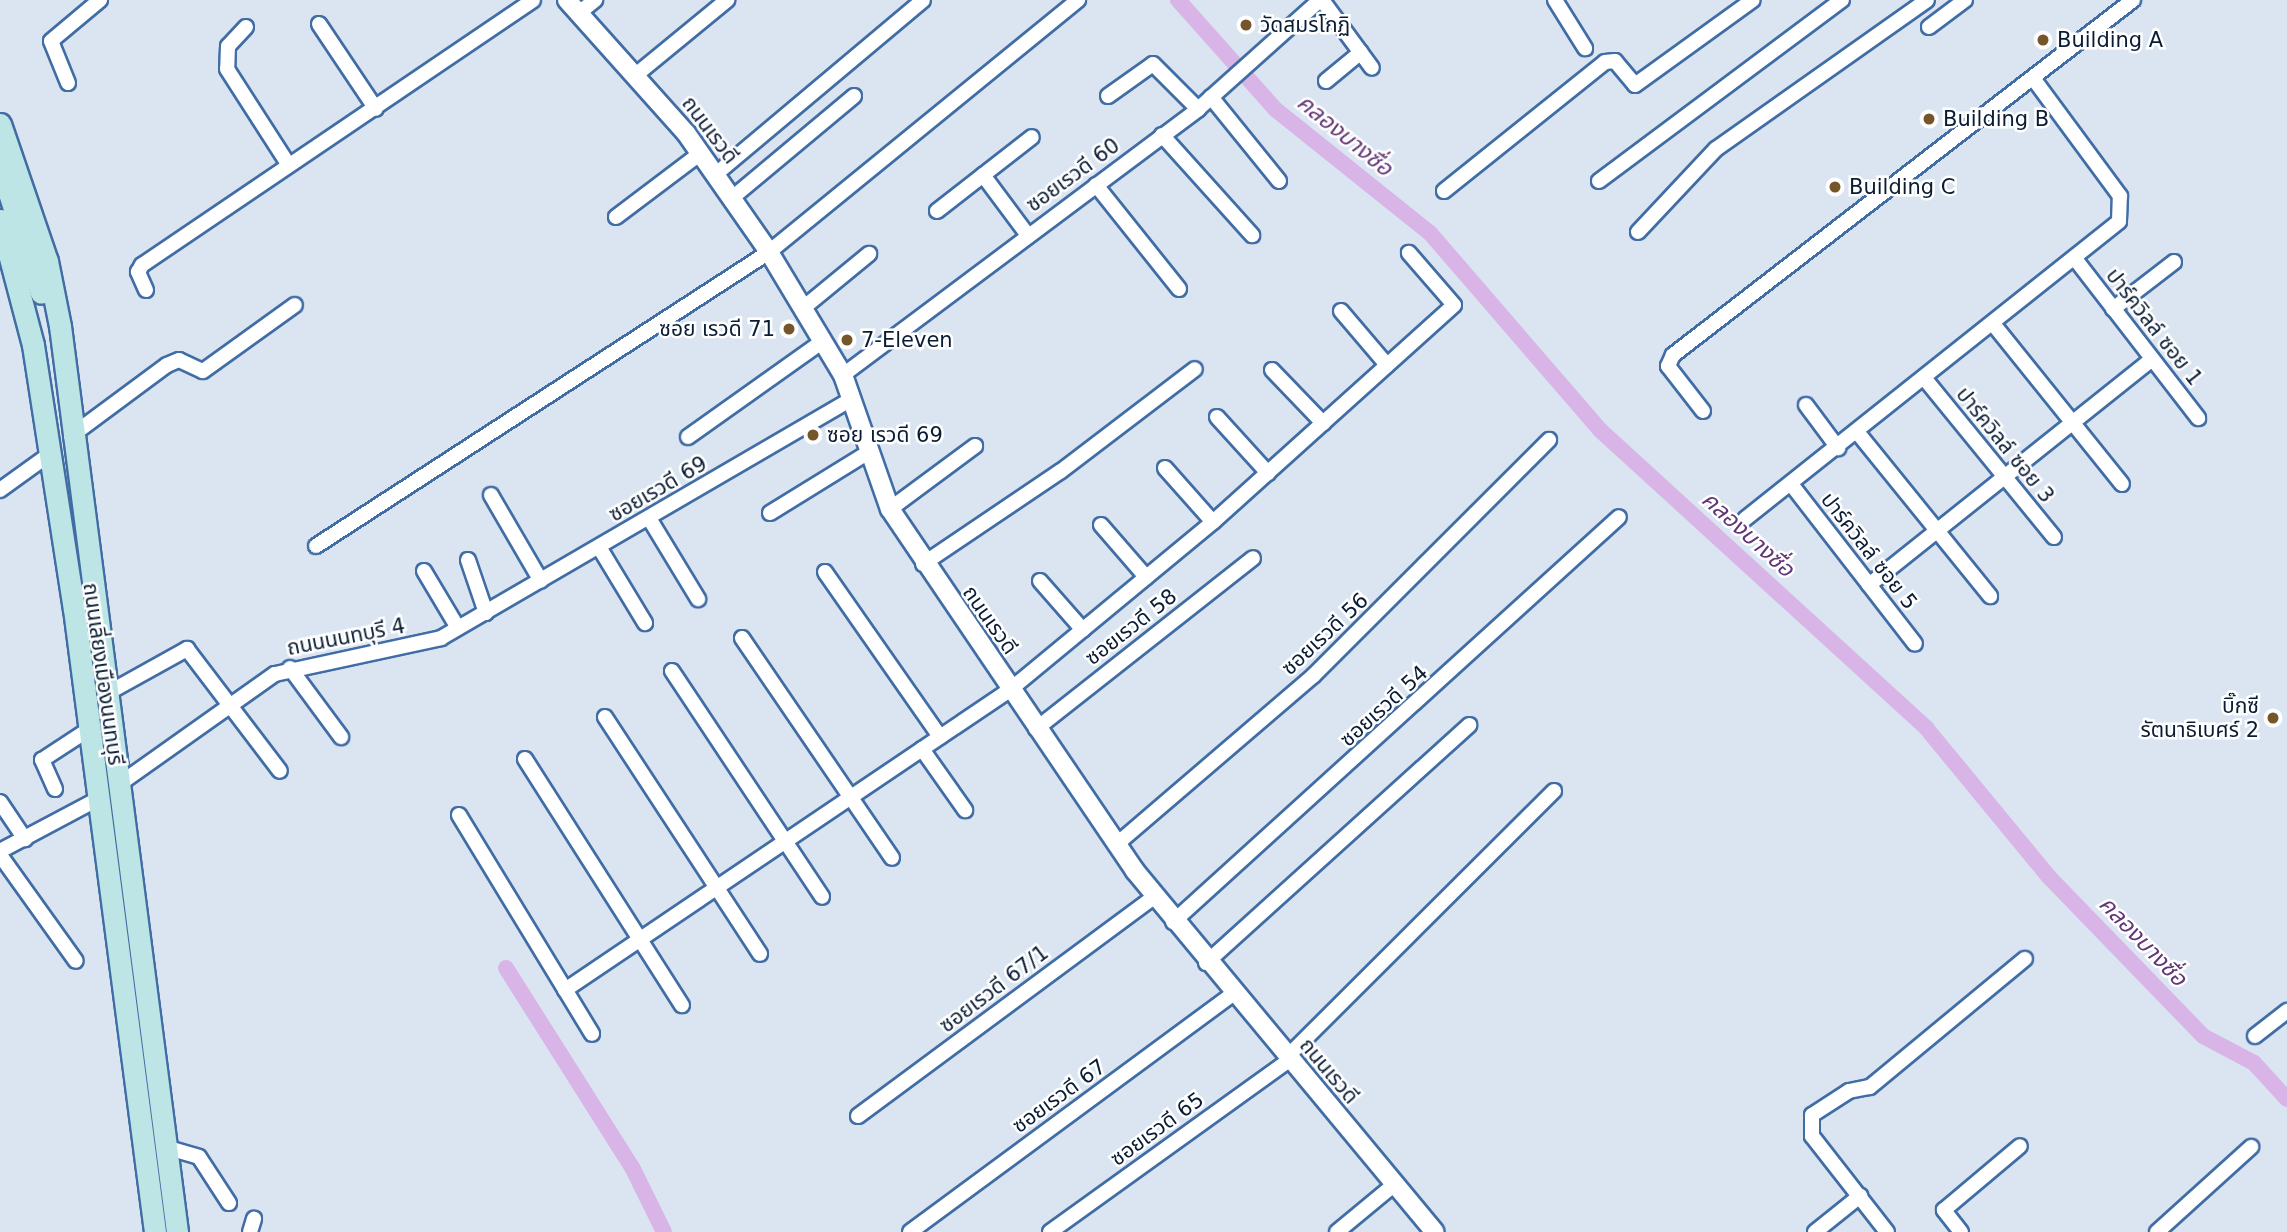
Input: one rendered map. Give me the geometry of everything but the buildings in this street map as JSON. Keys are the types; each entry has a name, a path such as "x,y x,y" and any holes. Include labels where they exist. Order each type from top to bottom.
{"main road":[{"name":"ถนนเลี่ยงเมืองนนทบุรี","path":"0,124 47,261 65,371 71,436 177,1232"},
{"path":"0,165 65,371"},
{"name":"ถนนเลี่ยงเมืองนนทบุรี","path":"0,220 29,325 50,454 155,1232"}],"street":[{"path":"68,83 51,41 100,0"},
{"path":"146,290 138,272 142,265 288,164 376,110 533,0"},
{"path":"573,7 595,0"},
{"path":"636,74 727,0"},
{"path":"716,174 923,0"},
{"path":"316,546 769,252 1078,0"},
{"path":"1321,0 1372,68"},
{"name":"ซอยเรวดี 60","path":"843,374 1027,234 1198,109 1234,78 1253,57 1321,0"},
{"path":"1555,0 1585,48"},
{"path":"1444,191 1605,62 1615,61 1635,85 1753,0"},
{"path":"1599,181 1842,0"},
{"path":"1637,232 1663,208 1716,149 1927,0"},
{"path":"1929,27 1965,0"},
{"path":"1703,411 1668,366 1674,355 2133,0"},
{"name":"ถนนเรวดี","path":"573,7 636,74 701,153 769,252 843,374 867,453 890,509 923,564 1036,729 1173,922 1434,1232"},
{"path":"319,24 376,110"},
{"path":"246,27 228,46 227,69 288,164"},
{"path":"1326,80 1361,52"},
{"path":"1108,96 1153,64 1198,109"},
{"path":"1745,519 2076,260 2119,221 2120,196 2033,78"},
{"path":"732,198 855,96"},
{"path":"1211,97 1279,181"},
{"path":"1162,135 1252,235"},
{"path":"937,211 1032,137"},
{"path":"616,217 701,153"},
{"path":"983,175 1027,234"},
{"path":"1096,185 1179,289"},
{"path":"565,990 1011,689 1213,522 1454,305 1409,253"},
{"path":"802,309 869,254"},
{"name":"ปาร์ควิลล์ ซอย 1","path":"2076,260 2198,418"},
{"path":"2113,309 2174,262"},
{"path":"71,436 172,362 203,371 295,305"},
{"path":"1341,311 1387,365"},
{"path":"1994,325 2122,484"},
{"path":"688,437 823,341"},
{"path":"1869,585 2152,359"},
{"path":"923,564 1061,471 1195,369"},
{"path":"1272,370 1323,423"},
{"name":"ปาร์ควิลล์ ซอย 3","path":"1925,379 2054,537"},
{"name":"ซอยเรวดี 69","path":"485,614 852,400"},
{"path":"1806,405 1838,448"},
{"path":"1216,417 1268,473"},
{"path":"1858,433 1990,596"},
{"name":"ซอยเรวดี 56","path":"1117,844 1313,676 1549,440"},
{"path":"890,509 975,446"},
{"path":"770,513 867,453"},
{"path":"0,490 50,454"},
{"path":"1165,468 1213,522"},
{"name":"ปาร์ควิลล์ ซอย 5","path":"1791,484 1914,643"},
{"path":"491,495 541,581"},
{"name":"ซอยเรวดี 54","path":"1173,922 1619,517"},
{"path":"649,518 698,599"},
{"path":"1101,525 1146,577"},
{"path":"600,547 645,623"},
{"name":"ซอยเรวดี 58","path":"1036,729 1253,558"},
{"path":"468,560 485,614"},
{"path":"424,570 458,628"},
{"path":"825,572 940,737"},
{"path":"1040,581 1083,629"},
{"name":"ถนนนนทบุรี 4","path":"118,785 231,703 290,668 432,641 485,614"},
{"path":"742,638 892,858"},
{"path":"106,694 187,649 231,703 280,771"},
{"path":"290,668 341,737"},
{"path":"671,671 822,897"},
{"path":"605,717 760,954"},
{"path":"1206,963 1469,725"},
{"path":"55,789 42,760 88,730"},
{"path":"922,749 965,810"},
{"path":"525,759 682,1005"},
{"name":"ซอยเรวดี 65","path":"1050,1232 1288,1058 1554,791"},
{"path":"76,961 0,853 96,800"},
{"path":"0,802 25,839"},
{"path":"459,815 592,1034"},
{"name":"ซอยเรวดี 67/1","path":"858,1116 1155,896"},
{"path":"1887,1232 1812,1136 1812,1115 1849,1091 1870,1087 2025,959"},
{"name":"ซอยเรวดี 67","path":"910,1232 1232,995"},
{"path":"2255,1036 2287,1011"},
{"path":"1961,1232 1944,1210 2020,1146"},
{"path":"164,1147 199,1157 229,1203"},
{"path":"2157,1232 2251,1147"},
{"path":"1337,1232 1395,1184"},
{"path":"1815,1232 1860,1196"}],"waterway":[{"name":"คลองบางซื่อ","path":"1178,0 1275,109 1430,233 1600,430 1927,729 2049,877 2203,1036 2254,1063 2287,1099"},
{"path":"506,968 632,1167 664,1232"}],"place":[{"name":"วัดสมรโกฏิ","path":"1246,25"},
{"name":"Building A","path":"2043,40"},
{"name":"Building B","path":"1929,119"},
{"name":"Building C","path":"1835,187"},
{"name":"ซอย เรวดี 71","path":"789,329"},
{"name":"7-Eleven","path":"847,340"},
{"name":"ซอย เรวดี 69","path":"813,435"},
{"name":"บิ๊กซี รัตนาธิเบศร์ 2","path":"2273,718"}]}
